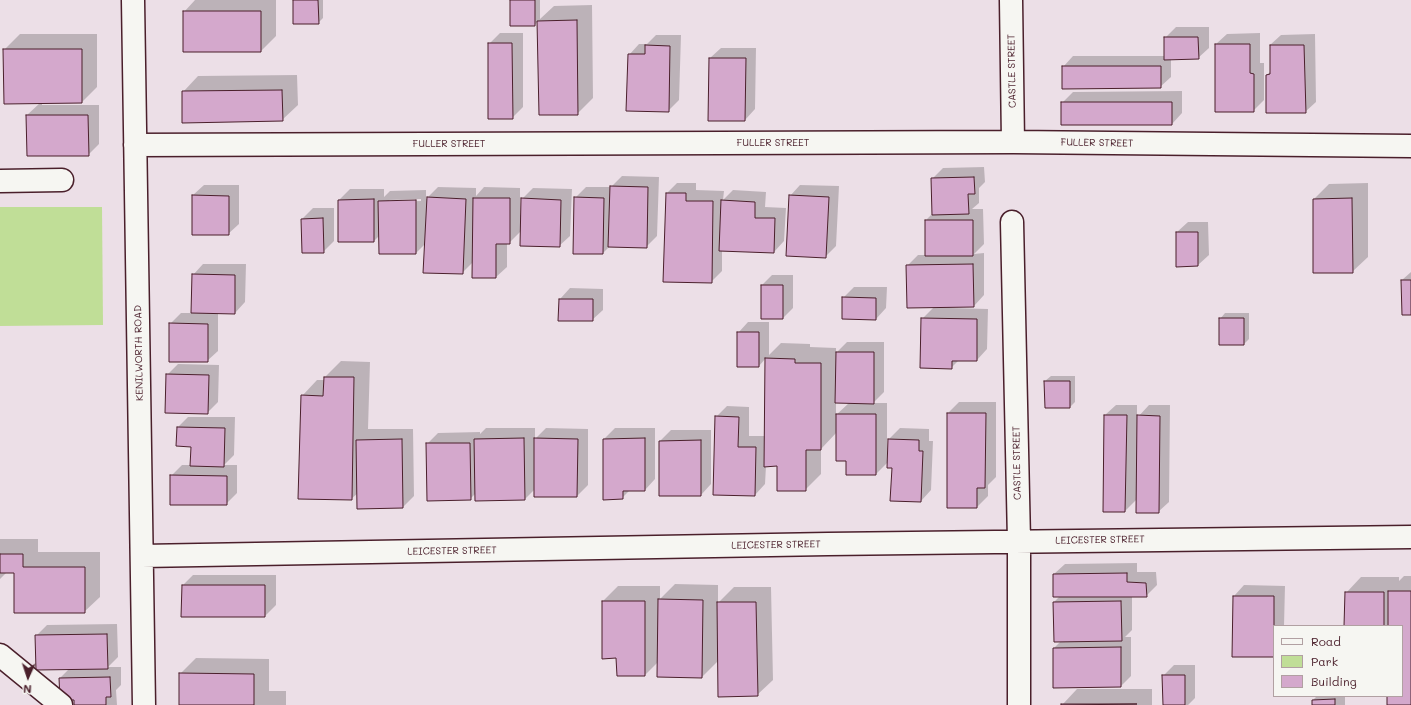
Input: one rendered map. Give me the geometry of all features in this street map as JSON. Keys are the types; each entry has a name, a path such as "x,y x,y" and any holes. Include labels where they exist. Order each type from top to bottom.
{"street":[{"name":"KENILWORTH ROAD","path":"133,0 144,705"},
{"name":"CASTLE STREET","path":"1011,0 1013,142"},
{"name":"FULLER STREET","path":"135,146 1013,142 1411,146"},
{"path":"0,181 62,180"},
{"name":"CASTLE STREET","path":"1012,222 1019,541 1019,705"},
{"name":"LEICESTER STREET","path":"142,556 1019,541 1411,537"},
{"path":"0,655 61,705"}],"green space":[{"path":"0,207 102,207 103,325 0,326"}],"building":[{"path":"293,0 318,0 319,24 293,24"},
{"path":"510,0 535,0 535,26 510,26"},
{"path":"183,11 261,11 261,52 183,52"},
{"path":"577,20 578,115 539,115 537,21"},
{"path":"1164,37 1198,37 1199,59 1164,60"},
{"path":"488,43 512,43 513,119 488,119"},
{"path":"1215,44 1250,44 1250,73 1254,74 1254,112 1215,112"},
{"path":"645,45 670,46 669,112 626,111 628,54 645,54"},
{"path":"1270,45 1304,45 1306,113 1266,113 1266,75 1270,74"},
{"path":"3,49 82,49 82,103 4,104"},
{"path":"709,58 746,58 745,121 708,121"},
{"path":"1062,66 1161,66 1161,88 1062,89"},
{"path":"282,90 283,121 182,123 182,91"},
{"path":"1061,102 1172,102 1172,125 1061,125"},
{"path":"26,115 88,115 89,156 27,156"},
{"path":"974,177 975,194 968,194 969,214 932,215 931,178"},
{"path":"610,186 648,187 647,248 608,247"},
{"path":"666,193 686,193 686,201 713,201 712,283 663,282"},
{"path":"192,195 229,196 229,235 192,235"},
{"path":"789,195 829,197 826,258 786,256"},
{"path":"427,197 466,199 463,274 423,273"},
{"path":"574,197 604,198 603,254 573,254"},
{"path":"473,198 510,198 510,244 496,244 496,278 472,278"},
{"path":"521,198 561,200 560,247 520,246"},
{"path":"1352,198 1353,273 1313,273 1313,199"},
{"path":"374,199 374,242 338,242 338,200"},
{"path":"416,200 416,254 379,254 378,201"},
{"path":"721,200 755,202 755,218 775,218 774,253 719,251"},
{"path":"323,218 324,253 302,253 301,219"},
{"path":"925,220 973,220 973,256 925,256"},
{"path":"1176,232 1198,232 1198,266 1176,267"},
{"path":"973,264 974,307 907,308 906,265"},
{"path":"192,274 235,275 235,314 191,313"},
{"path":"1401,280 1411,280 1411,315 1402,315"},
{"path":"761,285 783,285 783,319 761,319"},
{"path":"842,297 876,298 876,320 842,319"},
{"path":"559,299 593,299 593,321 558,321"},
{"path":"921,318 977,319 977,361 952,361 952,369 920,368"},
{"path":"1219,318 1244,318 1244,345 1219,345"},
{"path":"169,323 208,324 208,362 169,362"},
{"path":"737,332 759,332 759,367 737,367"},
{"path":"836,352 874,352 874,404 835,403"},
{"path":"765,358 795,359 795,363 821,363 821,450 806,450 806,491 777,491 777,466 764,467"},
{"path":"166,374 209,375 208,414 165,413"},
{"path":"324,377 354,377 352,500 298,499 301,395 323,396"},
{"path":"1044,381 1070,381 1070,408 1045,408"},
{"path":"947,413 986,413 985,488 977,488 977,508 947,508"},
{"path":"836,414 876,414 876,475 846,475 846,461 836,461"},
{"path":"1104,415 1127,415 1125,512 1103,512"},
{"path":"1137,415 1160,416 1159,513 1136,513"},
{"path":"715,416 739,417 738,447 756,447 755,496 713,495"},
{"path":"177,427 225,428 224,467 190,466 191,447 176,446"},
{"path":"524,438 525,500 475,501 474,439"},
{"path":"534,438 578,439 577,497 534,497"},
{"path":"645,438 645,491 623,491 623,499 603,500 603,439"},
{"path":"402,439 403,508 357,509 356,440"},
{"path":"888,439 919,440 919,451 923,451 921,502 890,501 892,468 887,468"},
{"path":"701,440 701,496 659,496 659,441"},
{"path":"426,443 470,443 471,500 427,501"},
{"path":"170,475 227,476 227,505 170,505"},
{"path":"0,554 23,554 23,567 85,567 85,613 14,613 14,573 0,573"},
{"path":"1127,573 1127,582 1146,583 1147,597 1053,597 1053,574"},
{"path":"182,585 265,585 265,617 181,617"},
{"path":"1388,591 1411,591 1411,705 1387,705 1387,697 1403,697 1403,625 1388,625"},
{"path":"1345,592 1384,592 1384,625 1344,625"},
{"path":"1233,596 1274,596 1273,657 1232,657"},
{"path":"658,599 703,600 702,678 657,677"},
{"path":"602,601 645,601 645,676 617,676 616,658 602,659"},
{"path":"1121,601 1122,641 1054,642 1053,602"},
{"path":"717,602 756,602 758,696 718,697"},
{"path":"107,634 108,669 36,670 35,635"},
{"path":"1121,647 1121,687 1053,688 1053,648"},
{"path":"179,673 254,674 254,705 179,705"},
{"path":"1162,675 1185,675 1185,705 1163,705"},
{"path":"110,677 111,697 106,697 106,705 74,705 74,700 60,700 59,678"},
{"path":"1335,699 1335,705 1312,705 1312,700"},
{"path":"1061,704 1137,704 1061,705"}]}
